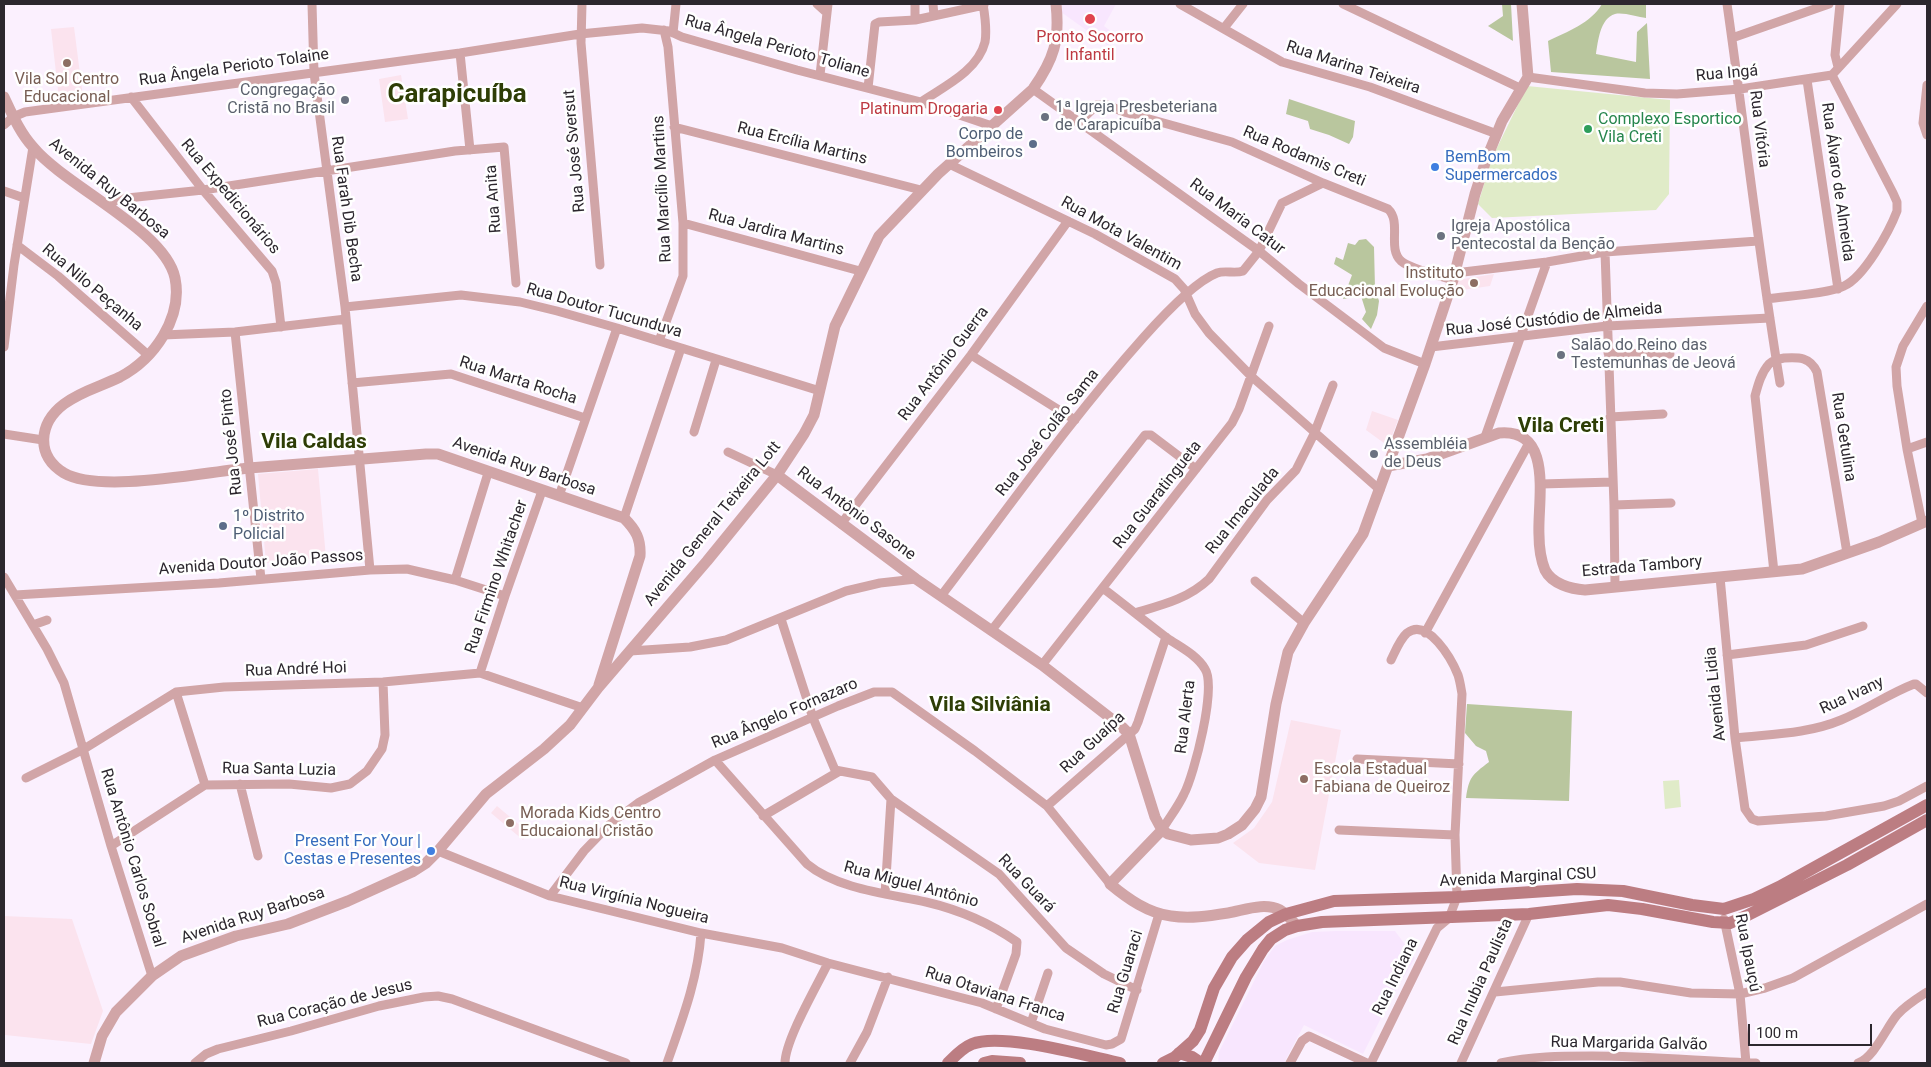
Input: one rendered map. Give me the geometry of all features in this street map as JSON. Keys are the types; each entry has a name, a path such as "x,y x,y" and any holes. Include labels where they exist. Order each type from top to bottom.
{"main road":[{"name":"Avenida Marginal CSU","path":"1203,1063 1246,977 1263,949 1271,939 1285,930 1322,922 1453,907 1577,889 1604,889 1639,894 1692,906 1724,909 1754,899 1779,887 1927,805"},
{"name":"Avenida Marginal CSU","path":"1164,1063 1176,1058 1193,1041 1200,1030 1214,988 1232,957 1247,940 1269,922 1286,914 1334,901 1453,907 1529,914 1608,905 1642,909 1698,921 1724,923 1736,921 1746,916 1927,820"},
{"path":"948,1063 960,1051 972,1044 990,1040 1040,1047 1120,1063"},
{"path":"1176,1058 1187,1055 1203,1063"},
{"path":"984,1063 992,1061 1020,1063"}],"street":[{"name":"Rua Farah Dib Becha","path":"312,4 314,73 346,319 370,570"},
{"name":"Rua José Sversut","path":"582,4 580,34 600,265"},
{"name":"Rua Marcílio Martins","path":"658,341 683,276 683,223 668,47 669,32 676,4"},
{"path":"817,4 828,8 820,75"},
{"path":"915,4 915,20"},
{"path":"933,4 934,16"},
{"name":"Avenida General Teixeira Lott","path":"583,708 777,475 810,425 820,391 831,337 860,271 884,229 949,164 1033,89 1044,74 1056,46 1058,32 1056,4"},
{"name":"Rua Marina Teixeira","path":"1180,4 1282,62 1370,87 1497,134"},
{"path":"1224,28 1243,4"},
{"path":"1343,4 1520,88"},
{"path":"1129,734 1155,817 1162,830 1168,834 1191,840 1218,838 1242,825 1255,809 1261,797 1281,678 1288,652 1304,623 1363,534 1425,364 1454,277 1475,194 1497,134 1520,88 1528,77 1522,4"},
{"name":"Rua Vitória","path":"1727,4 1740,90 1758,241 1780,383"},
{"path":"1732,38 1829,4"},
{"path":"1838,67 1835,55 1840,4"},
{"path":"1767,298 1838,288 1851,282 1868,263 1894,219 1898,207 1893,193 1832,75 1897,4"},
{"path":"868,88 875,24 879,22 915,20 983,5 985,36 980,53 974,64 921,102"},
{"name":"Rua Ângela Perioto Toliane","path":"460,53 580,34 642,28 669,32 921,102 992,126"},
{"name":"Rua Ângela Perioto Tolaine","path":"13,117 25,112 460,53"},
{"path":"107,206 118,199 203,190 470,150 460,53"},
{"name":"Rua Ingá","path":"1528,77 1662,94 1740,90 1832,75"},
{"name":"Rua Álvaro de Almeida","path":"1807,80 1838,288"},
{"path":"1927,85 1923,122 1927,135"},
{"name":"Rua Maria Catur","path":"1033,89 1259,251 1299,284 1384,348 1425,364"},
{"name":"Avenida Ruy Barbosa","path":"4,97 13,117 33,147 57,169 151,241 170,265 175,277 175,308 169,327 140,364 122,376 65,403 51,415 44,430 43,440 47,457 54,466 67,474 83,480 98,482 142,480 249,468 438,454 488,473 624,518"},
{"name":"Rua Expedicionários","path":"131,97 203,190 272,271 276,282 281,327"},
{"name":"Rua Rodamis Creti","path":"1078,123 1096,105 1107,105 1124,112 1232,142 1323,183 1388,209 1394,218 1395,248 1398,257 1408,265 1454,277"},
{"path":"4,125 13,117"},
{"name":"Rua Ercília Martins","path":"674,127 922,190"},
{"path":"4,347 14,264 33,147"},
{"name":"Rua Anita","path":"470,150 504,147 516,283"},
{"name":"Rua Mota Valentim","path":"949,164 1068,221 1175,279 1187,294 1201,323 1251,376 1314,434 1380,490"},
{"name":"Rua José Colão Sama","path":"941,596 1075,420 1159,320 1187,294 1217,273 1243,271 1259,251 1282,203 1323,183"},
{"path":"4,191 24,198"},
{"name":"Rua Antônio Guerra","path":"841,524 971,355 1068,221"},
{"name":"Rua Jardira Martins","path":"683,223 860,271"},
{"path":"1454,277 1605,252 1758,241"},
{"name":"Rua Nilo Peçanha","path":"17,245 58,276 148,355"},
{"path":"1605,252 1615,586"},
{"path":"1485,437 1548,262"},
{"path":"4,263 14,264"},
{"name":"Rua Doutor Tucunduva","path":"344,307 445,296 480,296 543,307 618,328 820,391"},
{"path":"1924,522 1907,449 1896,386 1896,367 1903,346 1927,306"},
{"name":"Rua José Custódio de Almeida","path":"1430,347 1607,326 1770,318"},
{"path":"163,335 235,332 346,319"},
{"name":"Rua Guaratingueta","path":"1042,666 1232,423 1268,326"},
{"path":"559,496 618,328"},
{"name":"Rua José Pinto","path":"235,332 261,579"},
{"path":"598,688 640,556 639,536 633,526 624,518 681,348"},
{"path":"1608,353 1670,354"},
{"path":"971,355 1075,420"},
{"name":"Rua Getulina","path":"1776,359 1805,358 1817,372 1848,554"},
{"path":"1774,572 1755,396 1763,372 1770,362 1776,359"},
{"path":"694,432 716,360"},
{"name":"Rua Marta Rocha","path":"352,383 451,374 585,418"},
{"name":"Rua Imaculada","path":"1135,613 1186,596 1209,579 1267,500 1296,470 1314,434 1333,385"},
{"path":"1610,417 1663,414"},
{"path":"1388,466 1427,459 1485,437 1505,432 1518,436 1529,443 1425,633"},
{"path":"4,434 43,440"},
{"path":"991,631 1143,437 1147,434 1151,435 1196,469"},
{"path":"1907,449 1927,442"},
{"name":"Estrada Tambory","path":"1529,443 1539,467 1541,484 1539,534 1546,570 1554,580 1574,589 1585,590 1802,568 1848,554 1924,522"},
{"path":"728,452 777,475"},
{"path":"455,580 488,473"},
{"name":"Rua Antônio Sasone","path":"777,475 916,579 1092,702 1129,734"},
{"path":"1541,484 1613,482"},
{"name":"Rua Firmino Whitacher","path":"480,673 504,596 542,491"},
{"path":"1614,505 1671,503"},
{"name":"Avenida Doutor João Passos","path":"15,595 407,569 455,580 504,596"},
{"name":"Avenida Lidia","path":"1720,576 1735,738 1745,809 1752,818 1758,821 1826,816 1884,806 1899,801 1927,786"},
{"name":"Rua Antônio Carlos Sobral","path":"4,577 57,667 64,683 111,846 152,976"},
{"path":"630,651 706,644 726,640 846,591 880,583 916,579"},
{"path":"1254,581 1304,623"},
{"name":"Rua Alerta","path":"1104,589 1190,653 1205,669 1208,693 1204,724 1194,770 1184,795 1162,830"},
{"path":"715,760 763,816 836,770 813,718 782,618"},
{"path":"33,625 47,620"},
{"path":"1727,655 1806,645 1863,626"},
{"path":"1391,660 1408,632 1416,630 1440,642 1459,677 1462,694 1453,907"},
{"name":"Rua Guaípa","path":"1047,806 1129,734 1138,722 1166,637"},
{"name":"Rua André Hoi","path":"26,778 84,749 176,692 235,687 383,682 480,673 583,708"},
{"name":"Rua Santa Luzia","path":"111,846 205,785 289,784 331,788 350,784 359,778 375,761 382,749 386,735 383,682"},
{"name":"Rua Ivany","path":"1735,738 1798,732 1818,728 1841,721 1911,685 1916,684 1925,687"},
{"path":"176,692 205,785"},
{"name":"Rua Ângelo Fornazaro","path":"550,896 584,851 611,823 638,803 715,760 874,692 892,692 975,751 1047,806 1110,884"},
{"name":"Avenida Ruy Barbosa","path":"94,1063 102,1036 116,1012 152,976 181,956 236,936 288,924 379,888 412,872 426,863 438,851 486,794 570,725 583,708"},
{"path":"1357,759 1459,764"},
{"name":"Rua Guará","path":"836,770 872,777 891,799 999,874 1066,948 1104,974 1137,990"},
{"path":"240,784 258,856"},
{"path":"885,894 891,799"},
{"name":"Rua Miguel Antônio","path":"763,816 807,864 821,875 885,894 962,912 984,921 1017,942 1016,954 996,1009"},
{"path":"1162,830 1110,884 1126,897 1159,914 1188,917 1270,907 1286,914 1297,926"},
{"path":"1339,830 1455,835"},
{"name":"Rua Virgínia Nogueira","path":"438,851 550,896 701,933 782,948 828,963"},
{"path":"1495,992 1620,982 1691,993 1740,994 1793,978 1927,904"},
{"name":"Rua Indiana","path":"1371,1063 1437,928 1453,907"},
{"name":"Rua Ipauçú","path":"1724,909 1724,923 1740,994 1746,1063"},
{"name":"Rua Guaraci","path":"1121,1039 1159,914"},
{"name":"Rua Inubia Paulista","path":"1461,1063 1529,914"},
{"path":"667,1063 690,999 699,956 701,933"},
{"path":"785,1063 785,1057 792,1036 828,963"},
{"name":"Rua Otaviana Franca","path":"828,963 888,977 996,1009 1045,1029 1106,1046 1121,1039"},
{"path":"1031,1023 1048,973"},
{"path":"850,1063 867,1032 888,977"},
{"path":"1858,1063 1870,1054 1896,1016 1908,1003 1927,992"},
{"name":"Rua Coração de Jesus","path":"195,1063 206,1054 218,1049 379,1006 438,996 452,999 626,1063"},
{"path":"1040,1047 1045,1029"},
{"path":"1290,1063 1302,1041 1309,1036 1367,1063"},
{"name":"Rua Margarida Galvão","path":"1501,1063 1551,1056 1643,1056 1756,1063"}],"shaded area":[{"name":"Pronto Socorro Infantil","path":"1061,4 1116,4 1104,26 1116,35 1110,47 1061,12"},
{"name":"Vila Sol Centro Educacional","path":"74,27 83,97 59,99 51,29"},
{"path":"401,75 408,119 385,122 379,79"},
{"name":"Instituto Educacional Evolução","path":"1494,274 1490,286 1455,291 1457,280"},
{"path":"1372,411 1398,420 1388,446 1366,430"},
{"path":"318,469 326,558 266,563 258,474"},
{"name":"Escola Estadual Fabiana de Queiroz","path":"1291,720 1341,730 1315,870 1259,863 1233,843 1254,828 1272,802"},
{"name":"Morada Kids Centro Educaional Cristão","path":"497,806 529,833 523,840 491,813"},
{"path":"4,916 72,919 103,1011 91,1044 5,1035"},
{"path":"1395,931 1415,958 1388,1004 1363,1054 1304,1025 1284,1063 1218,1063 1219,1052 1264,961 1275,946 1312,932"}],"green space":[{"path":"1502,4 1511,4 1513,41 1488,26 1503,16"},
{"path":"1602,4 1646,4 1646,18 1615,14 1606,20 1601,31 1596,54 1636,62 1637,32 1647,23 1650,79 1551,72 1548,41 1585,22 1592,17"},
{"name":"Complexo Esportico Vila Creti","path":"1527,86 1670,100 1669,194 1656,210 1492,218 1478,204 1492,158"},
{"path":"1289,99 1355,121 1353,137 1349,144 1310,129 1308,121 1286,114"},
{"path":"1366,239 1374,247 1375,288 1379,301 1377,315 1371,329 1362,319 1366,312 1361,296 1343,299 1352,275 1334,264 1336,257 1343,260 1348,243 1355,245 1359,240"},
{"path":"1467,704 1572,711 1569,801 1466,798 1468,785 1472,777 1489,762 1486,751 1476,746 1465,733"},
{"path":"1679,780 1681,807 1665,809 1663,781"}],"place":[{"name":"Pronto Socorro Infantil","path":"1090,19"},
{"name":"Vila Sol Centro Educacional","path":"67,63"},
{"name":"Congregação Cristã no Brasil","path":"345,100"},
{"name":"Platinum Drogaria","path":"998,110"},
{"name":"1ª Igreja Presbeteriana de Carapicuíba","path":"1045,117"},
{"name":"Complexo Esportico Vila Creti","path":"1588,129"},
{"name":"Corpo de Bombeiros","path":"1033,144"},
{"name":"BemBom Supermercados","path":"1435,167"},
{"name":"Igreja Apostólica Pentecostal da Benção","path":"1441,236"},
{"name":"Instituto Educacional Evolução","path":"1474,283"},
{"name":"Salão do Reino das Testemunhas de Jeová","path":"1561,355"},
{"name":"Assembléia de Deus","path":"1374,454"},
{"name":"1º Distrito Policial","path":"223,526"},
{"name":"Escola Estadual Fabiana de Queiroz","path":"1304,779"},
{"name":"Morada Kids Centro Educaional Cristão","path":"510,823"},
{"name":"Present For Your | Cestas e Presentes","path":"431,851"}],"district":[{"name":"Carapicuíba","path":"457,95"},
{"name":"Vila Creti","path":"1561,427"},
{"name":"Vila Caldas","path":"314,443"},
{"name":"Vila Silviânia","path":"990,706"}]}
